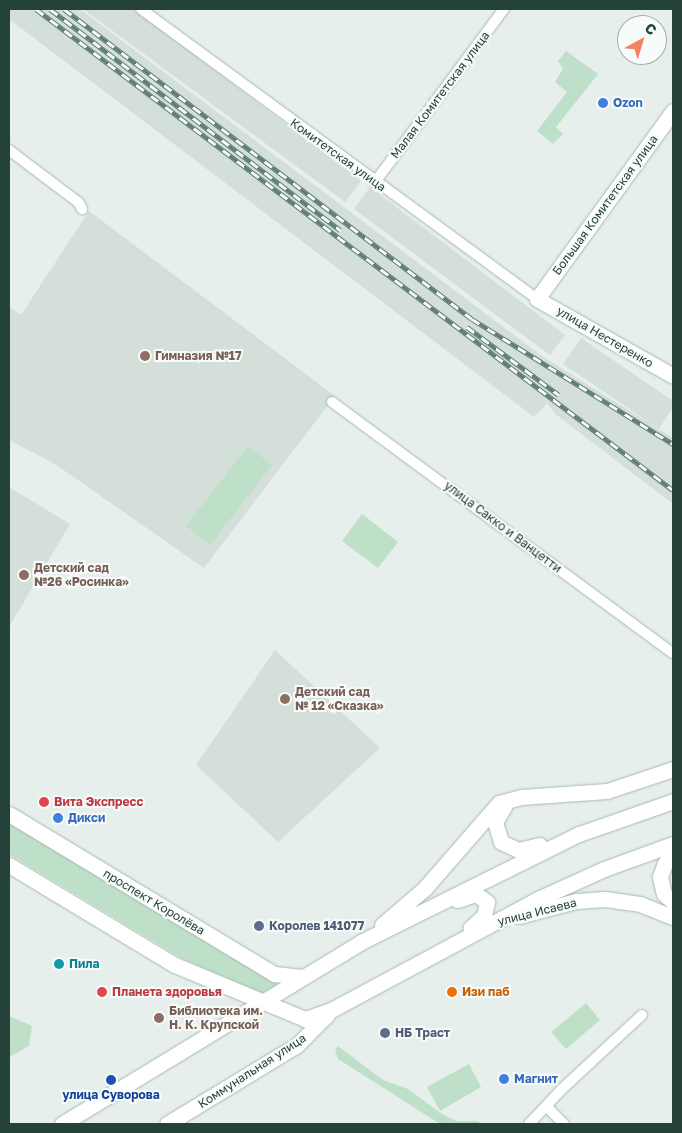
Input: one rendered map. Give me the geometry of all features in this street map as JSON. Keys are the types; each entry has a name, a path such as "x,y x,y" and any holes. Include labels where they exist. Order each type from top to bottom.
{"main road":[{"name":"Большая Комитетская улица","path":"537,298 673,111"},
{"name":"улица Нестеренко","path":"537,298 673,376"},
{"path":"361,942 425,888 494,807 514,798 607,791 673,769"},
{"path":"514,798 501,809 495,822 497,835 507,846 524,850 579,834 673,801"},
{"name":"проспект Королёва","path":"9,814 274,974 303,977"},
{"path":"62,1124 264,1003 361,942 427,910 480,880 579,834"},
{"path":"9,865 170,963 305,1019 331,1010 488,924 604,869 673,844"},
{"path":"673,855 665,863 660,877 664,894 673,902"},
{"path":"427,910 471,895 484,898 488,907 484,916 451,944"},
{"name":"улица Исаева","path":"488,924 561,904 591,900 640,904 673,917"},
{"name":"Коммунальная улица","path":"166,1124 296,1045 331,1010"}],"street":[{"name":"Комитетская улица","path":"141,9 375,182 537,298"},
{"name":"Малая Комитетская улица","path":"375,182 504,9"},
{"path":"9,150 79,203 82,209"},
{"name":"улица Сакко и Ванцетти","path":"332,402 673,652"},
{"path":"529,1124 562,1089 642,1015"},
{"path":"547,1107 564,1124"}],"shaded area":[{"path":"9,9 80,9 542,356 673,438 673,504 554,413 547,403 534,417 9,19"},
{"path":"83,9 134,9 361,181 345,202"},
{"path":"370,187 565,335 550,355 354,209"},
{"name":"Гимназия №17","path":"89,211 335,396 204,568 55,464 9,440 9,307 21,315"},
{"path":"581,338 673,401 673,407 659,429 563,364"},
{"name":"Детский сад №26 «Росинка»","path":"9,487 70,524 9,627"},
{"name":"Детский сад № 12 «Сказка»","path":"275,650 380,748 278,842 196,765"}],"green space":[{"path":"566,51 598,74 556,127 563,134 553,144 537,131 567,92 555,82 563,69 558,61"},
{"path":"248,446 272,465 210,545 186,526"},
{"path":"362,514 398,542 378,568 342,541"},
{"path":"9,818 271,978 277,985 262,993 183,959 9,854"},
{"path":"586,1003 600,1020 566,1049 551,1032"},
{"path":"9,1016 32,1026 29,1046 9,1057"},
{"path":"338,1046 383,1080 408,1089 442,1114 456,1121 477,1121 483,1124 440,1124 338,1059 335,1050"},
{"path":"469,1064 481,1087 440,1111 427,1087"}],"railway":[{"path":"36,9 673,490"},
{"path":"50,9 340,230"},
{"path":"64,9 472,319 673,444"},
{"path":"467,327 559,395"}],"place":[{"name":"Ozon","path":"603,103"},
{"name":"Гимназия №17","path":"145,356"},
{"name":"Детский сад №26 «Росинка»","path":"24,575"},
{"name":"Детский сад № 12 «Сказка»","path":"285,699"},
{"name":"Вита Экспресс","path":"44,802"},
{"name":"Дикси","path":"58,818"},
{"name":"Королев 141077","path":"259,926"},
{"name":"Пила","path":"59,964"},
{"name":"Планета здоровья","path":"102,992"},
{"name":"Изи паб","path":"452,992"},
{"name":"Библиотека им. Н. К. Крупской","path":"159,1018"},
{"name":"НБ Траст","path":"385,1033"},
{"name":"Магнит","path":"504,1079"},
{"name":"улица Суворова","path":"111,1080"}]}
